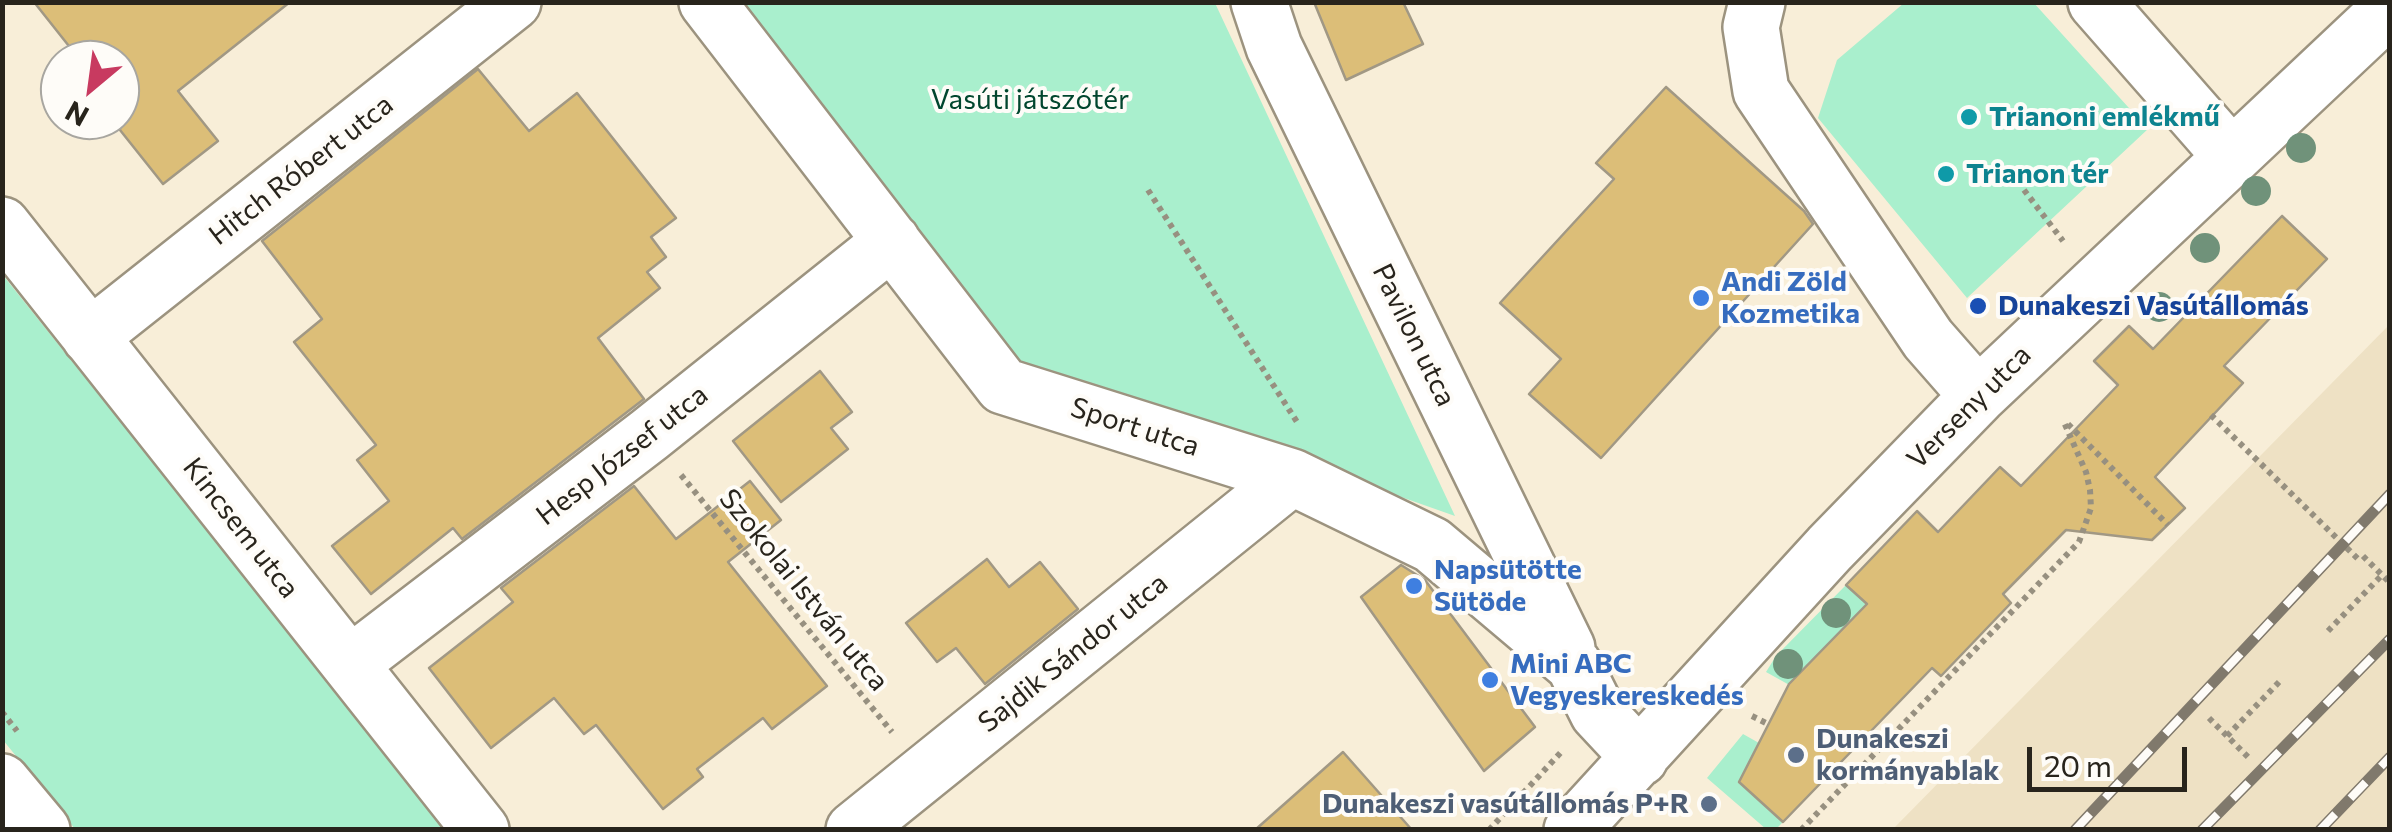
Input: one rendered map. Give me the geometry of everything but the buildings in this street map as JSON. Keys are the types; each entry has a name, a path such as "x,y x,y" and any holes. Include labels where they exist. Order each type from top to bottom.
{"street":[{"name":"Hitch Róbert utca","path":"90,338 512,2"},
{"name":"Sport utca","path":"707,2 1003,386 1292,477 1432,545 1574,664 1598,713 1640,758"},
{"name":"Pavilon utca","path":"1259,2 1274,47 1574,664"},
{"path":"1758,2 1751,27 1761,91 1928,338 1978,396"},
{"path":"2096,2 2232,157"},
{"name":"Verseny utca","path":"1572,830 1830,548 1978,396 2390,8"},
{"name":"Kincsem utca","path":"2,225 481,830"},
{"name":"Hesp József utca","path":"350,664 892,242"},
{"name":"Sajdik Sándor utca","path":"854,830 1292,477"},
{"path":"2,782 42,830"}],"path":[{"path":"1148,190 1298,424"},
{"path":"2024,190 2067,246"},
{"path":"2211,415 2390,583"},
{"path":"1800,830 2079,542 2092,508 2090,490 2063,420 2168,524"},
{"name":"Szokolai István utca","path":"649,435 925,772"},
{"path":"2328,630 2382,575"},
{"path":"2228,736 2281,680"},
{"path":"1744,713 1768,724"},
{"path":"2209,718 2251,760"}],"shaded area":[{"path":"2389,325 2389,829 1893,829"}],"green space":[{"path":"2033,2 2148,129 1967,298 1818,118 1837,60 1904,3"},
{"name":"Vasúti játszótér","path":"737,3 1215,3 1455,516 1019,362"},
{"path":"2,274 447,829 75,829 3,740"},
{"path":"1846,585 1867,604 1804,669 1811,697 1766,672 1776,656"},
{"path":"1743,734 1759,743 1739,782 1783,822 1776,829 1766,829 1707,778"}],"railway":[{"path":"2075,830 2390,494"},
{"path":"2202,830 2390,639"},
{"path":"2320,830 2390,757"}],"place":[{"name":"Trianoni emlékmű","path":"1969,117"},
{"name":"Trianon tér","path":"1946,174"},
{"name":"Andi Zöld Kozmetika","path":"1701,298"},
{"name":"Dunakeszi Vasútállomás","path":"1978,306"},
{"name":"Napsütötte Sütöde","path":"1414,586"},
{"name":"Mini ABC Vegyeskereskedés","path":"1490,680"},
{"name":"Dunakeszi kormányablak","path":"1796,755"},
{"name":"Dunakeszi vasútállomás P+R","path":"1709,804"}]}
